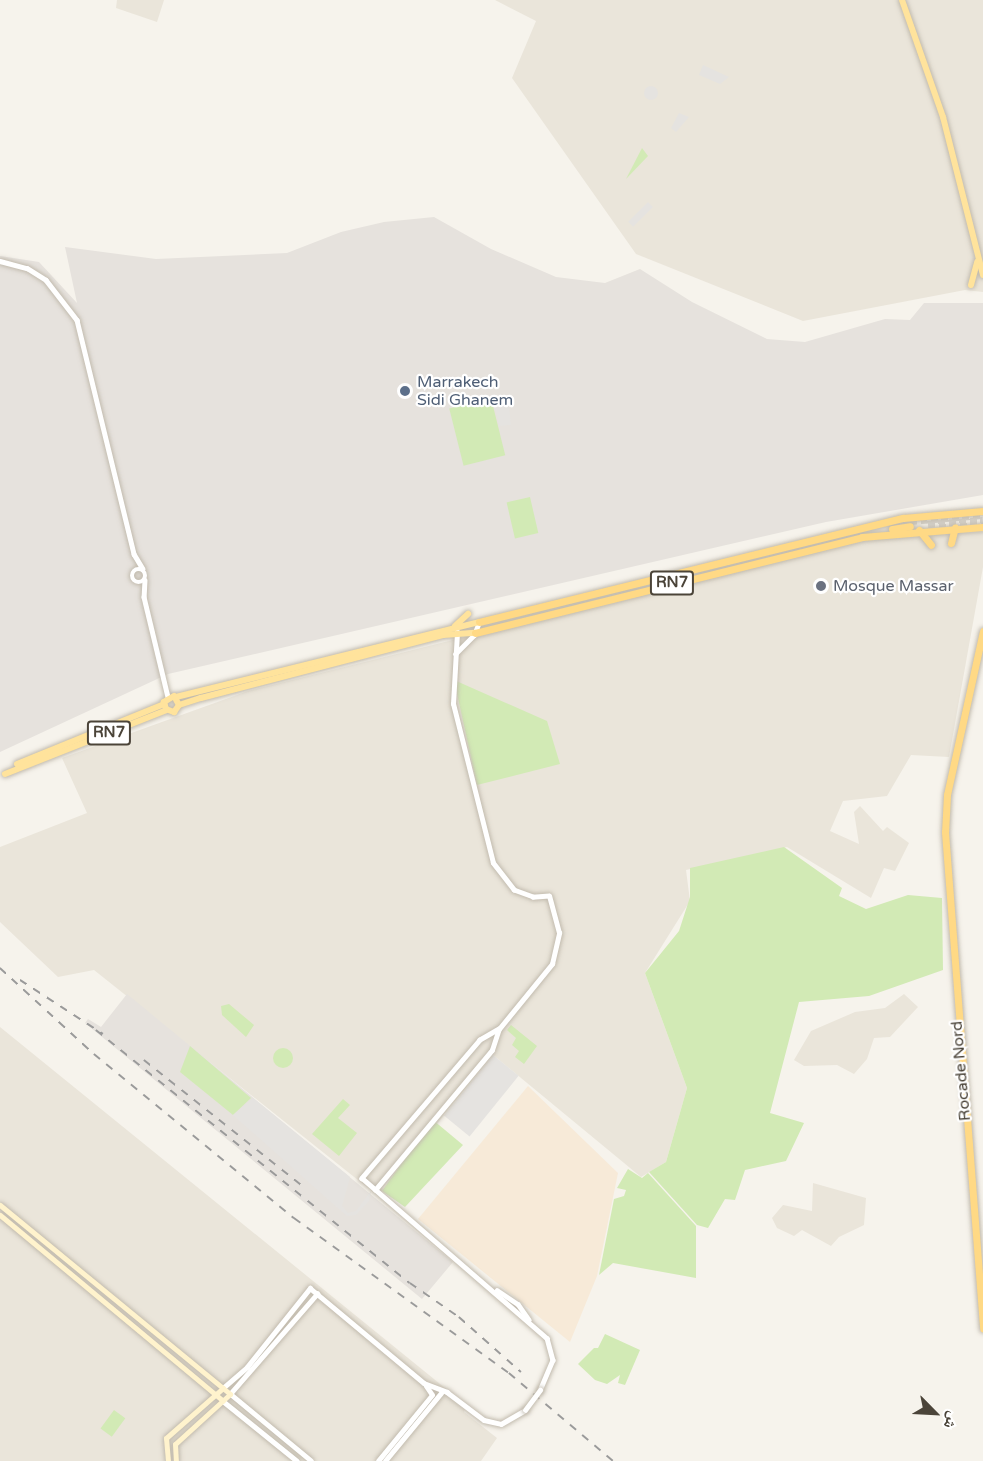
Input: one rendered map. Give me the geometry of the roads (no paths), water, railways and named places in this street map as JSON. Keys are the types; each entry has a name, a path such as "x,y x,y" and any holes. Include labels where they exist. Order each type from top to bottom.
{"highway":[{"path":"869,532 918,515 983,511"},
{"name":"RN7","path":"479,622 910,524"},
{"path":"951,543 954,527"},
{"path":"869,532 981,527"},
{"path":"919,530 931,544"},
{"name":"RN7","path":"475,633 869,532"},
{"name":"Rocade Nord","path":"983,631 946,813 956,1004 983,1329"},
{"name":"Rocade Nord","path":"946,813 983,644"}],"main road":[{"path":"902,0 954,157 977,262 982,272"},
{"path":"971,285 977,262"},
{"path":"454,631 468,614"},
{"name":"RN7","path":"5,772 49,752 166,707 176,711 180,705 454,631 462,625 479,622"},
{"name":"RN7","path":"168,697 454,631 475,633"},
{"path":"166,707 168,697"},
{"path":"176,697 180,705"},
{"path":"0,1205 230,1394 175,1444 176,1461"},
{"path":"0,1215 223,1401"},
{"path":"168,1461 166,1438 223,1388"}],"street":[{"path":"0,261 27,268 46,280 77,320 134,554 132,578 144,597 168,697"},
{"path":"134,554 145,580 144,597"},
{"path":"134,570 142,569"},
{"path":"136,582 145,580"},
{"path":"455,654 475,633 479,622"},
{"path":"454,631 453,704 493,863 518,893 549,896 559,933 552,964 499,1029 480,1040 362,1178 525,1313 530,1321"},
{"path":"375,1190 492,1050 499,1029"},
{"path":"223,1388 247,1367 310,1288 435,1393 453,1398 493,1424 508,1422 525,1410 540,1390 548,1376 553,1350 548,1338 504,1296"},
{"path":"311,1461 230,1394 317,1294"},
{"path":"515,1308 525,1313"},
{"path":"378,1461 435,1393"},
{"path":"385,1461 435,1393"},
{"path":"223,1401 297,1461"}],"tunnel":[{"path":"910,521 983,515"},
{"path":"928,524 983,520"}],"railway":[{"path":"0,968 94,1054 294,1218 509,1373 613,1461"},
{"path":"20,980 103,1034"},
{"path":"96,1030 410,1283 459,1317 521,1372"},
{"path":"144,1060 301,1185"}],"place":[{"name":"Marrakech Sidi Ghanem","path":"405,391"},
{"name":"Mosque Massar","path":"821,586"}]}
